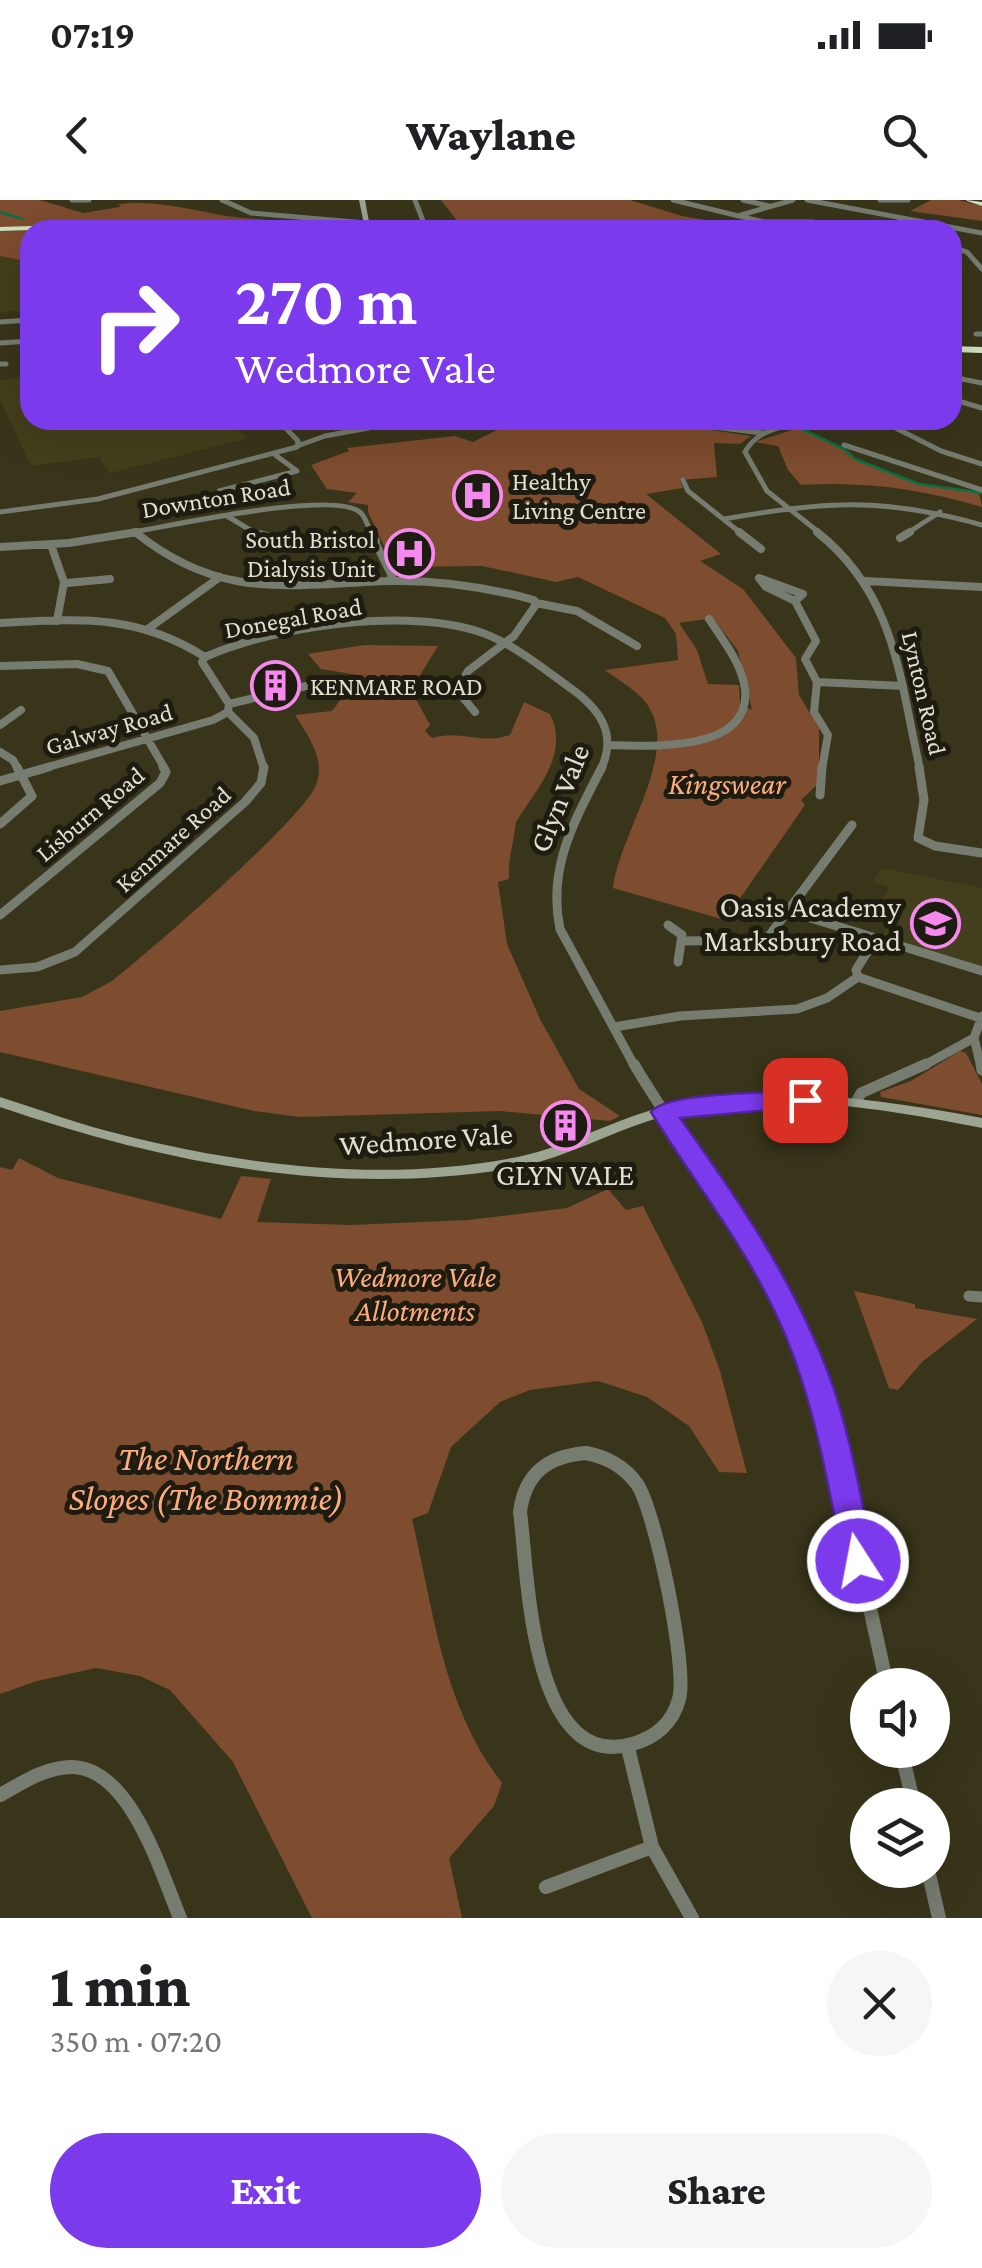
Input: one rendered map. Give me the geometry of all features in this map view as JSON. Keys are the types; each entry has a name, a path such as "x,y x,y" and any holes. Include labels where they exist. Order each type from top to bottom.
{"highway":[{"path":"969,200 982,204"}],"street":[{"path":"72,200 89,200"},
{"path":"222,200 251,213 332,220"},
{"path":"674,200 736,216 771,220"},
{"path":"743,200 770,207"},
{"path":"736,216 793,200"},
{"path":"806,200 916,220"},
{"path":"880,200 908,200"},
{"path":"962,250 982,269"},
{"path":"287,430 300,445"},
{"path":"0,512 98,499 358,430"},
{"path":"738,430 777,430"},
{"path":"900,430 941,451 982,464"},
{"name":"Lynton Road","path":"763,433 747,444 745,452 761,483 829,541 865,582 889,628 924,800 918,838 935,846 982,853"},
{"path":"844,445 982,490"},
{"path":"219,490 297,470 274,454"},
{"path":"272,477 282,484"},
{"path":"683,480 688,491 761,549"},
{"path":"243,484 254,492"},
{"path":"724,519 786,507 866,499 940,512 982,525"},
{"name":"Downton Road","path":"0,547 51,546 308,503 343,504 361,513 392,576 389,581"},
{"path":"900,538 940,512"},
{"path":"226,516 246,532 292,545 376,541"},
{"path":"134,532 169,559 220,577 297,587 389,581 488,590 550,603 586,616 638,646"},
{"path":"51,546 64,566 68,583 57,621"},
{"path":"149,628 220,577"},
{"path":"795,600 803,594 759,578 766,588 795,600 816,641 805,659 816,682 814,712 828,735 822,748 820,795"},
{"path":"68,583 110,579"},
{"path":"865,582 937,582 982,587"},
{"path":"475,712 460,694 462,682 476,664 519,631 536,603"},
{"path":"609,745 654,748 695,743 721,735 737,724 745,712 743,682 735,658 708,619"},
{"path":"0,623 103,621 149,628 174,637 205,657"},
{"name":"Donegal Road","path":"205,657 296,632 377,623 452,625 506,643"},
{"name":"Glyn Vale","path":"506,643 586,700 606,726 609,745 604,763 572,826 554,892 560,930 663,1112 739,1220 768,1272 816,1378 843,1480 883,1668"},
{"name":"Kenmare Road","path":"0,970 46,965 75,952 254,794 264,778 264,761 202,663 205,657"},
{"name":"Lisburn Road","path":"0,666 74,664 104,669 114,677 166,770 162,780 0,915"},
{"path":"282,677 291,690"},
{"path":"816,682 903,686"},
{"name":"Galway Road","path":"0,781 213,720 229,708 306,686"},
{"path":"0,725 21,710"},
{"path":"0,752 12,758 32,798 0,824"},
{"path":"683,941 766,940 852,826"},
{"path":"788,910 982,971"},
{"path":"668,925 680,932 683,941 678,962"},
{"path":"876,938 856,970 861,978 981,1017 974,1038 982,1070"},
{"path":"614,1027 680,1016 797,1009 827,998 861,978"},
{"name":"Wedmore Vale","path":"856,1102 862,1093 912,1073 974,1038"},
{"name":"Wedmore Vale","path":"0,1102 216,1163 354,1173 486,1167 527,1160 663,1112 749,1101 856,1102 982,1123"},
{"path":"586,1453 613,1460 640,1486 648,1504 684,1688 676,1712 662,1730 628,1748 608,1747 574,1731 558,1718 547,1698 520,1512 521,1492 530,1476 556,1456 586,1453"},
{"path":"628,1748 652,1846 692,1918"},
{"path":"0,1795 46,1771 73,1768 102,1776 122,1792 135,1810 180,1918"},
{"path":"546,1887 652,1846"},
{"path":"932,1888 939,1918"}],"shaded area":[{"path":"0,256 20,260 20,311 0,312"},
{"path":"20,377 20,430 238,430 248,438 110,473 99,457 31,466 0,400 0,381"},
{"name":"Oasis Academy Marksbury Road","path":"882,868 982,888 982,967 883,935 896,912 879,906 890,887 873,882"}],"green space":[{"path":"0,200 40,200 83,213 120,207 119,204 160,204 269,220 20,220 20,227 0,228"},
{"path":"441,200 630,200 705,220 456,220"},
{"path":"931,200 958,200 982,206 982,221 910,211"},
{"path":"20,230 20,260 0,256 0,231"},
{"name":"Kingswear","path":"497,430 711,430 751,436 740,444 714,443 717,477 680,480 683,488 646,494 721,554 700,561 743,589 796,658 799,695 819,728 819,783 801,800 805,805 725,920 613,888 647,790 657,740 654,718 642,698 605,670 678,660 676,634 665,618 578,577 556,582 482,566 394,567 368,505 348,502 357,493 327,489 311,465 349,451 347,448 455,436 473,442","holes":["713,618 738,651 752,710 740,704 739,685 708,684 697,650 679,623"]},
{"path":"802,430 851,453 856,460 920,485 979,493 982,507 893,488 801,485 788,470 778,446 755,442"},
{"path":"364,645 438,646 411,690 430,725 425,731 432,738 510,735 524,702 550,714 555,729 554,757 516,822 509,879 498,882 507,944 540,1019 579,1089 620,1116 610,1121 500,1111 300,1117 254,1111 0,1052 0,1011 82,997 112,981 189,916 284,826 305,802 319,775 314,748 295,715 332,711 341,699 352,697 361,687 358,675 321,669 308,654"},
{"path":"960,1051 966,1053 982,1084 982,1115 881,1097 880,1092 911,1081"},
{"name":"The Northern Slopes (The Bommie)","path":"19,1158 58,1178 221,1219 241,1176 271,1179 257,1222 351,1225 468,1220 567,1208 608,1189 626,1210 643,1206 702,1322 720,1371 747,1473 719,1472 689,1426 647,1397 598,1381 530,1390 500,1402 451,1447 428,1513 412,1519 453,1690 482,1753 502,1783 494,1806 449,1858 462,1918 312,1918 233,1762 170,1690 140,1676 96,1668 0,1694 0,1167 12,1170"},
{"path":"854,1291 915,1304 915,1308 977,1319 922,1362 898,1390 889,1388"}],"waterway":[{"path":"0,212 22,219"},
{"path":"804,430 844,449 855,459 919,484 982,493"}],"place":[{"name":"Healthy Living Centre","path":"477,495"},
{"name":"South Bristol Dialysis Unit","path":"410,553"},
{"name":"KENMARE ROAD","path":"275,686"},
{"name":"Oasis Academy Marksbury Road","path":"936,923"},
{"name":"GLYN VALE","path":"565,1125"}],"route":[{"path":"805,1100 749,1101 663,1112 739,1220 788,1311 816,1378 843,1480 858,1561"}],"park label":[{"name":"Wedmore Vale Allotments","path":"415,1293"}]}
